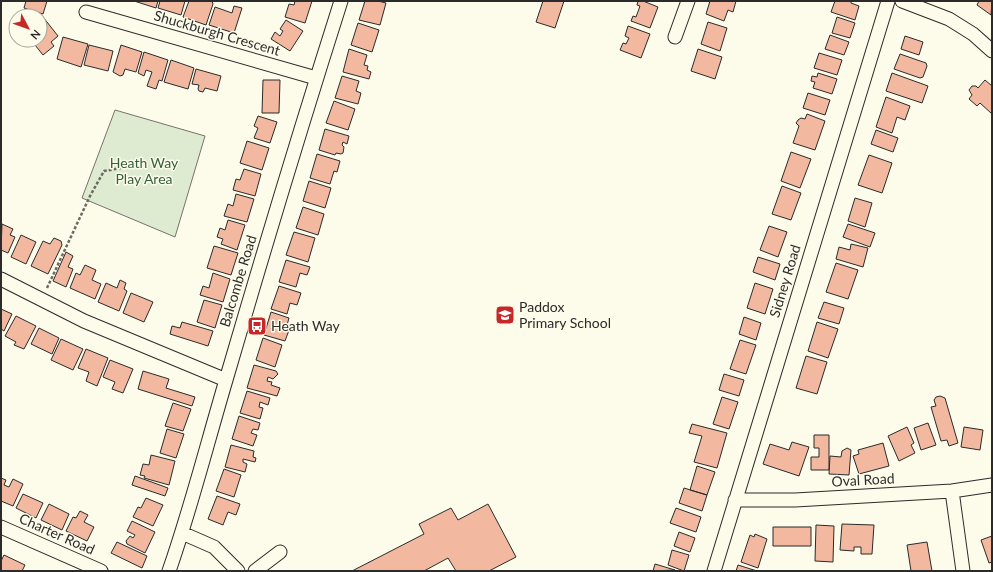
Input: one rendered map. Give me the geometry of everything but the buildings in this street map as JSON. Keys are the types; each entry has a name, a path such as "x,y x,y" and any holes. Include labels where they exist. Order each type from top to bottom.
{"street":[{"name":"Balcombe Road","path":"169,571 182,533 226,380 340,1"},
{"path":"675,37 688,1"},
{"name":"Sidney Road","path":"714,571 888,1"},
{"path":"902,1 949,19 973,34 992,51"},
{"name":"Shuckburgh Crescent","path":"86,12 316,78"},
{"path":"1,279 84,321 226,380"},
{"name":"Oval Road","path":"735,500 795,500 952,491 992,485"},
{"path":"952,491 963,571"},
{"name":"Charter Road","path":"1,527 101,571"},
{"path":"182,533 214,547 238,571"},
{"path":"255,571 280,552"}],"path":[{"path":"42,300 90,196 104,171 121,168"}],"green space":[{"name":"Heath Way Play Area","path":"115,110 205,136 175,237 82,198"}],"place":[{"name":"Paddox Primary School","path":"505,315"},
{"name":"Heath Way","path":"257,326"}]}
